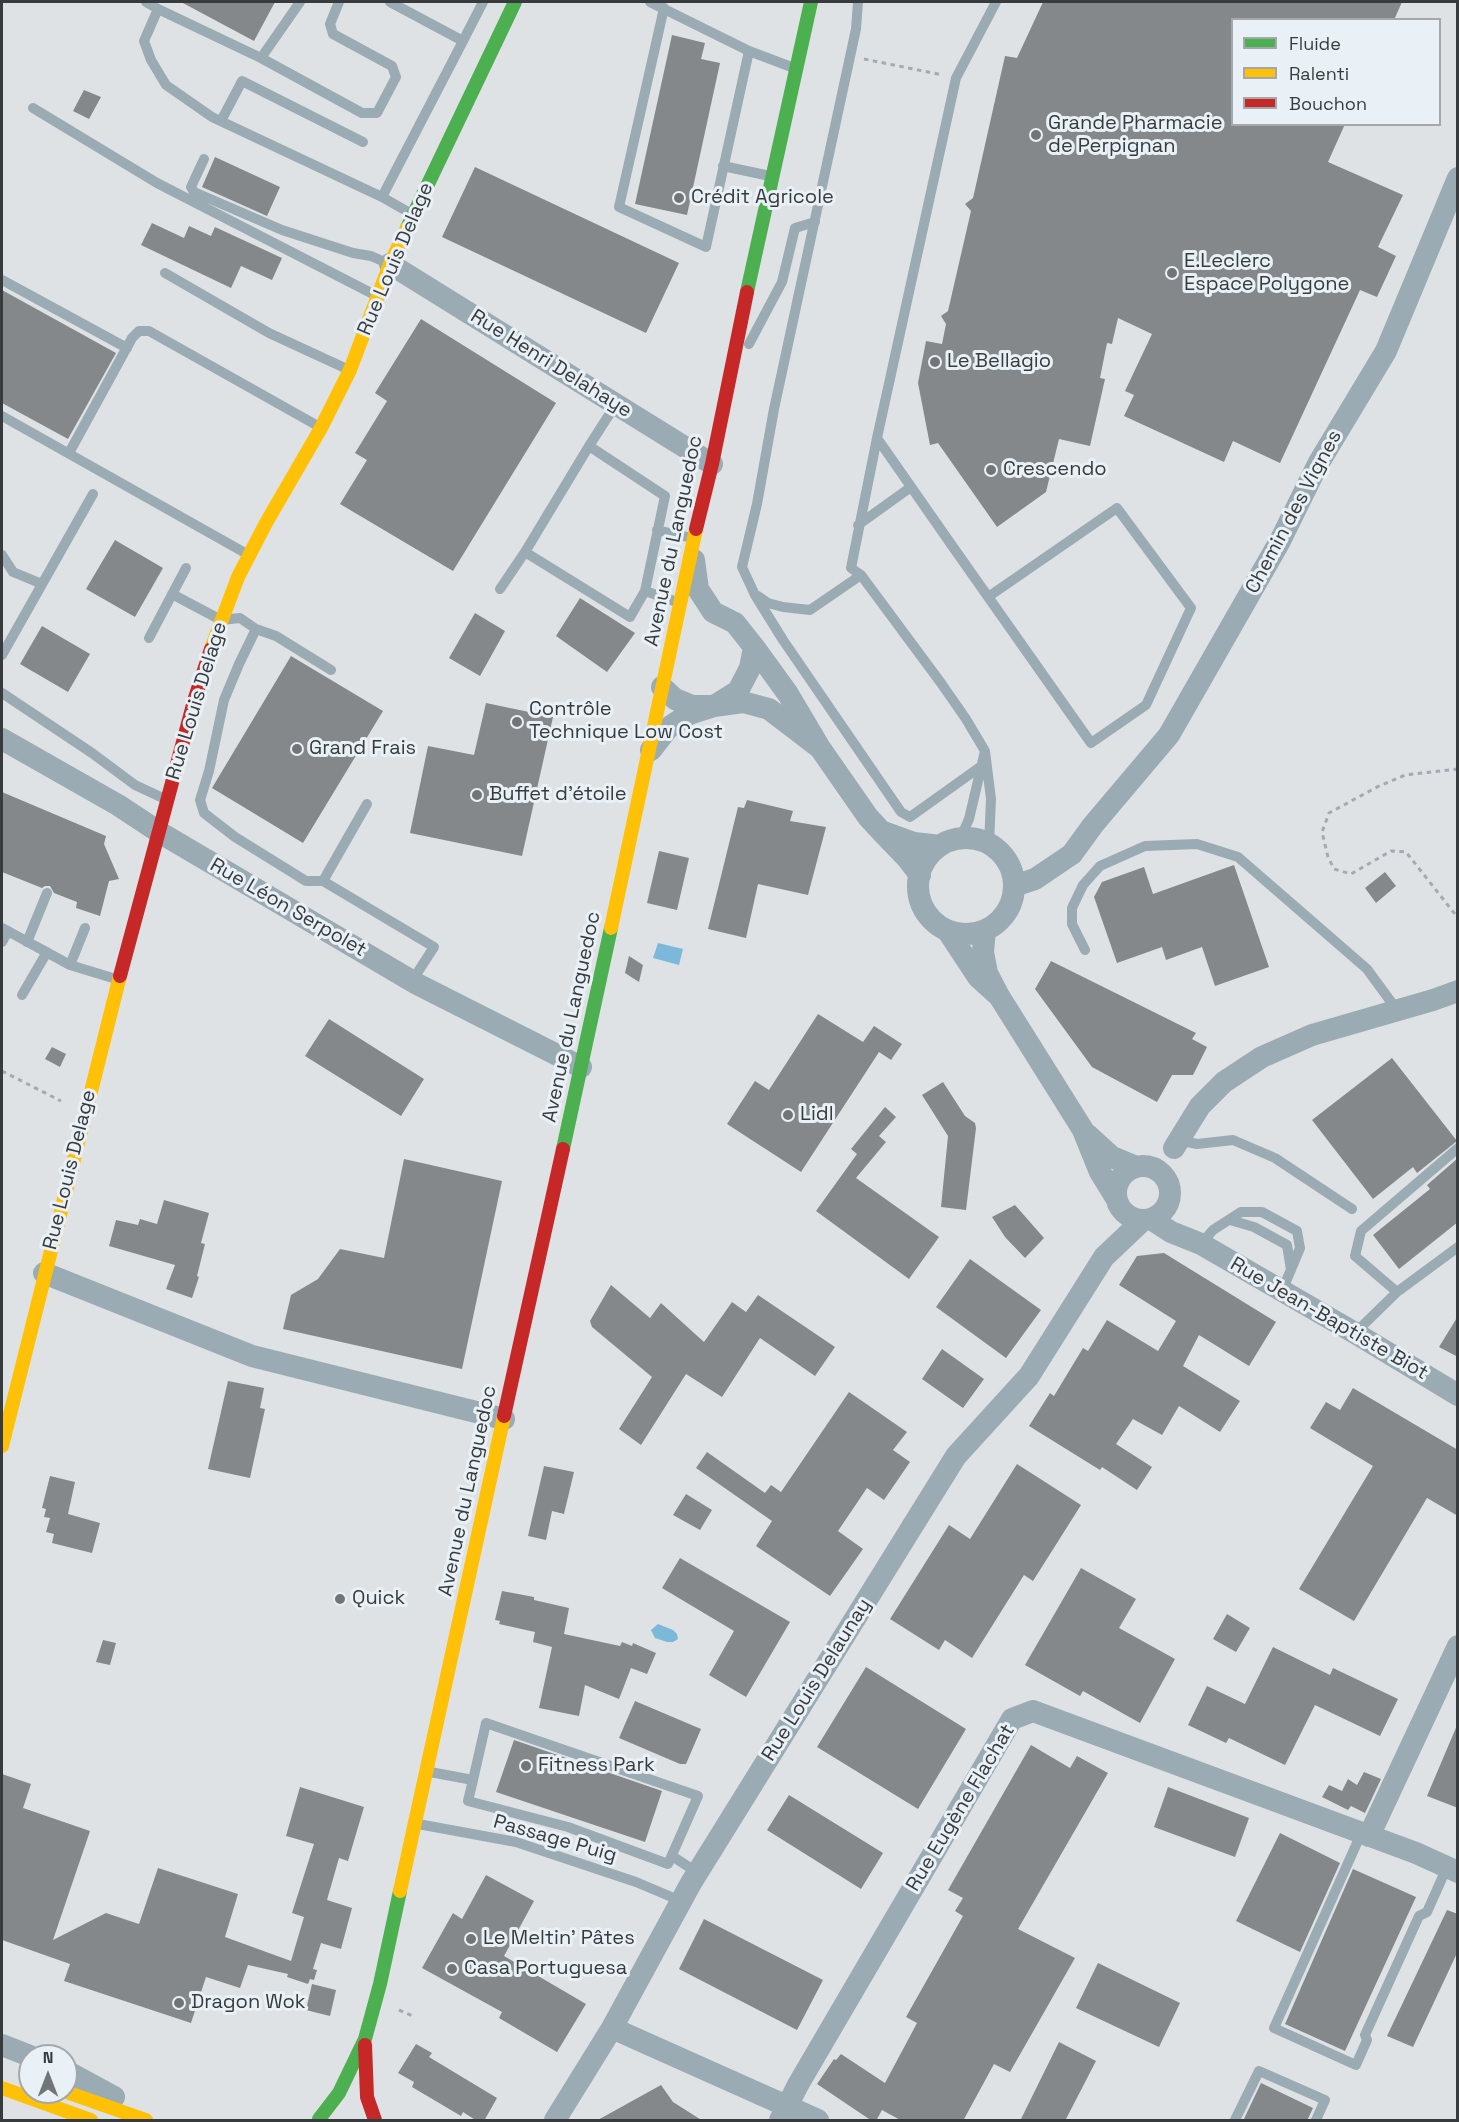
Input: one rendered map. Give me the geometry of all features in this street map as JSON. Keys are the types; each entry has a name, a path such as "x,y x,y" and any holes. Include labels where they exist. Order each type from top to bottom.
{"main road":[{"name":"Rue Louis Delage","path":"2,1446 119,980 194,701 221,620 249,555 321,428 350,370 390,264 515,2"},
{"name":"Avenue du Languedoc","path":"316,2120 339,2093 365,2039 380,1984 650,751 693,542 712,464 728,380 811,2"},
{"name":"Avenue du Languedoc","path":"365,2039 367,2097 375,2121"},
{"path":"2,2088 91,2121"},
{"path":"78,2096 146,2121"},
{"path":"316,2120 340,2118"}],"street":[{"name":"Chemin des Vignes","path":"1014,886 1035,879 1072,854 1093,825 1169,735 1280,541 1318,464 1386,351 1458,178"},
{"name":"Rue Henri Delahaye","path":"390,264 712,464"},
{"path":"693,542 698,589 713,612 735,623 754,647 788,694 820,748 868,817 920,874"},
{"path":"678,613 691,615 713,612"},
{"path":"650,751 668,728 689,714 714,706 738,691 750,668 754,647"},
{"path":"662,687 675,699 692,706 743,702 769,709 820,748"},
{"name":"Rue Léon Serpolet","path":"2,739 412,981 581,1067"},
{"name":"Chemin des Vignes","path":"1007,861 1030,863 1049,856 1093,825"},
{"path":"880,831 914,843 950,842"},
{"path":"966,837 989,844 1007,861 1014,886 1010,904 1000,920 985,930 966,934 947,930 932,920 921,904 917,886 921,867 932,852 950,842 966,837"},
{"path":"947,930 978,977 999,996"},
{"path":"985,930 983,952 987,973 1083,1130 1100,1172 1117,1201 1130,1217 1146,1220 1162,1212 1170,1193 1176,1144"},
{"path":"1117,1201 1118,1182 1123,1175 1176,1144 1200,1107 1224,1082 1262,1057 1312,1035 1457,991"},
{"path":"1083,1130 1112,1157 1161,1172 1170,1193"},
{"name":"Rue Jean-Baptiste Biot","path":"1170,1193 1182,1220 1201,1244"},
{"name":"Rue Louis Delaunay","path":"1104,1257 1117,1201"},
{"name":"Rue Louis Delaunay","path":"558,2107 612,2028 681,1901 956,1456 1029,1376 1104,1257 1146,1220"},
{"name":"Rue Jean-Baptiste Biot","path":"1146,1220 1201,1244 1458,1395"},
{"path":"44,1273 252,1356 504,1419"},
{"path":"1365,1835 1458,1646"},
{"name":"Rue Eugène Flachat","path":"784,2113 1012,1719 1033,1711 1365,1835 1452,1870"},
{"path":"612,2028 784,2113 818,2121"},
{"path":"2,2045 18,2051"},
{"path":"78,2078 157,2121"}],"lane":[{"path":"146,2 261,58 362,113 377,113 396,77 392,66 333,34 330,24 339,2"},
{"path":"261,58 300,2"},
{"path":"390,2 463,41"},
{"path":"382,197 483,2"},
{"path":"650,2 749,51 797,69"},
{"path":"858,2 856,29 742,567 755,595 783,640 900,812 910,817 980,767"},
{"path":"989,844 991,799 985,751 959,708 861,575 851,568 858,525 956,78 996,2"},
{"path":"664,8 619,207 706,247 749,51"},
{"path":"158,9 144,41 151,60 166,85 221,121 382,197 413,215"},
{"path":"221,121 242,81 363,142"},
{"path":"33,108 157,183 378,296"},
{"path":"204,159 191,187 194,192 282,230 390,264"},
{"path":"723,166 773,176"},
{"path":"728,380 782,282 795,228 815,222"},
{"path":"165,273 269,333 350,370"},
{"path":"2,280 127,348"},
{"path":"69,453 127,348 139,331 149,331 321,428"},
{"path":"500,589 616,404"},
{"path":"2,416 249,555"},
{"path":"877,438 988,597 1091,743 1146,705 1191,608 1117,508 988,597"},
{"path":"525,552 630,617 645,591 665,496 589,446"},
{"path":"858,525 911,487"},
{"path":"2,653 93,494"},
{"path":"657,530 693,542"},
{"path":"2,555 13,572 42,584"},
{"path":"149,638 186,568"},
{"path":"755,595 768,603 783,607 810,609 861,575"},
{"path":"645,591 678,613"},
{"path":"172,594 221,620 240,618 256,629 276,636 331,670"},
{"path":"256,629 224,700 209,771 200,800 204,813 235,837 287,867 306,881 323,881 434,946 412,981"},
{"path":"2,693 92,753 135,785 168,801"},
{"path":"950,842 969,819 985,751"},
{"path":"323,881 367,804"},
{"path":"1085,950 1072,924 1072,908 1083,885 1100,866 1145,846 1197,844 1238,857 1367,969 1397,1010"},
{"path":"27,942 46,893"},
{"path":"70,965 85,927"},
{"path":"2,942 5,930 70,965 119,980"},
{"path":"22,994 47,952"},
{"path":"1176,1144 1233,1140 1275,1158 1352,1209"},
{"path":"1397,1292 1355,1256 1361,1231 1458,1148"},
{"path":"1201,1244 1213,1230 1241,1212 1262,1212 1296,1232 1300,1248 1282,1291"},
{"path":"1230,1220 1254,1227 1287,1245 1291,1270"},
{"path":"1355,1333 1397,1292 1458,1246"},
{"path":"486,1723 698,1796 668,1864 568,1827 468,1801 473,1780 486,1723"},
{"path":"426,1772 473,1780"},
{"name":"Passage Puig","path":"415,1824 516,1842 636,1882 681,1901"},
{"path":"1365,1835 1274,2028 1356,2065 1367,2040 1365,2035 1419,1916 1427,1912 1452,1870"},
{"path":"672,1856 698,1874"},
{"path":"1235,2121 1259,2071 1325,2100 1316,2121"}],"path":[{"path":"849,56 956,78"},
{"path":"1458,769 1405,775 1377,787 1329,813 1322,832 1328,857 1334,869 1351,874 1391,851 1406,852 1458,918"},
{"path":"2,1071 66,1103 86,1108"},
{"path":"399,2010 413,2016"}],"water":[{"path":"658,943 683,949 679,965 653,958"},
{"path":"658,1624 673,1630 678,1639 667,1642 655,1638 651,1630"}],"building":[{"path":"181,2 275,2 254,41"},
{"name":"E.Leclerc Espace Polygone","path":"1043,2 1402,2 1395,18 1231,18 1231,126 1344,126 1328,162 1403,195 1378,247 1396,256 1377,297 1360,290 1280,463 1233,441 1224,462 1124,416 1134,395 1125,391 1152,334 1118,318 1112,344 1107,343 1100,378 1105,379 1090,446 1059,439 1046,492 997,527 938,443 930,445 918,383 926,341 942,344 946,324 941,316 948,311 971,211 965,204 973,198 1005,56 1017,58"},
{"path":"672,35 705,43 701,59 720,63 687,215 635,204"},
{"path":"84,90 101,97 89,119 73,111"},
{"path":"215,157 280,187 267,216 202,187"},
{"path":"475,167 679,263 646,333 442,237"},
{"path":"152,223 184,238 189,226 211,236 215,227 282,258 272,280 241,266 231,288 141,245"},
{"path":"2,290 116,353 68,439 2,403"},
{"path":"421,319 556,403 453,571 340,504 367,460 355,453 387,401 375,393"},
{"path":"115,540 163,568 135,617 86,589"},
{"path":"580,598 635,633 607,672 556,636"},
{"path":"475,613 505,631 480,676 449,658"},
{"path":"42,626 90,654 68,692 20,664"},
{"name":"Grand Frais","path":"291,656 383,711 303,843 212,788"},
{"name":"Buffet d'étoile","path":"486,703 553,717 522,856 410,833 428,746 474,755"},
{"path":"2,792 106,836 104,844 119,879 109,881 100,916 76,908 77,902 54,893 50,886 42,888 2,872"},
{"path":"747,800 793,811 790,821 826,827 808,895 758,884 746,938 708,929 738,807 744,808"},
{"path":"659,851 689,858 677,910 647,903"},
{"path":"1234,865 1269,967 1215,986 1202,947 1166,960 1162,947 1117,963 1094,897 1102,882 1144,867 1153,894"},
{"path":"1385,872 1396,886 1376,903 1365,888"},
{"path":"629,956 643,965 639,982 625,973"},
{"path":"1051,961 1196,1033 1192,1039 1207,1047 1193,1075 1172,1075 1157,1102 1092,1067 1035,989"},
{"path":"818,1014 863,1042 874,1026 902,1044 891,1060 879,1052 801,1172 727,1124 755,1081 769,1090"},
{"path":"329,1019 424,1079 401,1116 305,1056"},
{"path":"52,1047 66,1054 60,1067 45,1059"},
{"path":"1392,1058 1457,1141 1417,1173 1413,1167 1373,1199 1312,1120"},
{"path":"943,1082 965,1116 975,1123 976,1128 966,1210 941,1207 948,1136 922,1095"},
{"path":"885,1107 896,1117 879,1136 886,1142 856,1178 939,1237 909,1279 816,1211 857,1154 851,1149"},
{"path":"1458,1158 1458,1222 1399,1269 1373,1235 1430,1189 1427,1185"},
{"path":"404,1159 502,1181 462,1369 283,1329 291,1295 318,1279 340,1249 384,1258"},
{"path":"164,1200 209,1213 201,1243 205,1244 197,1276 199,1277 192,1298 166,1289 175,1265 109,1246 116,1220 138,1225 140,1219 157,1224"},
{"path":"1015,1205 1044,1238 1025,1258 1005,1237 992,1217"},
{"path":"1164,1253 1276,1322 1249,1366 1199,1335 1183,1366 1240,1401 1220,1432 1179,1406 1162,1435 1133,1419 1116,1444 1152,1467 1137,1490 1102,1467 1100,1470 1029,1426 1050,1393 1054,1396 1083,1348 1088,1351 1107,1320 1158,1351 1176,1321 1119,1285 1137,1256"},
{"path":"970,1259 1041,1310 1006,1358 936,1307"},
{"path":"611,1285 650,1318 661,1303 704,1342 732,1302 746,1312 758,1295 835,1347 815,1376 760,1338 722,1397 686,1374 641,1445 619,1429 652,1377 592,1327 590,1321"},
{"path":"1458,1316 1458,1357 1439,1347"},
{"path":"942,1349 984,1379 963,1408 922,1379"},
{"path":"228,1381 264,1388 260,1408 265,1409 250,1478 208,1469"},
{"path":"1353,1388 1458,1450 1458,1516 1427,1498 1354,1621 1299,1589 1373,1466 1310,1428 1326,1402 1340,1410"},
{"path":"849,1392 907,1432 893,1450 910,1462 884,1500 867,1488 838,1531 863,1549 830,1596 756,1546 772,1521 696,1468 707,1452 765,1493 771,1485 781,1492"},
{"path":"1017,1464 1081,1505 1033,1581 1024,1575 972,1658 945,1640 939,1650 890,1619 949,1525 970,1539"},
{"path":"544,1466 574,1472 564,1514 552,1511 546,1540 528,1536"},
{"path":"50,1476 75,1482 68,1514 100,1523 92,1553 52,1543 54,1534 46,1532 50,1518 44,1517 46,1509 42,1508"},
{"path":"686,1494 712,1510 700,1530 673,1515"},
{"path":"680,1558 790,1622 746,1697 709,1675 734,1631 662,1588"},
{"path":"1081,1568 1136,1599 1119,1628 1175,1659 1140,1723 1083,1691 1080,1696 1025,1665"},
{"path":"502,1591 534,1597 534,1600 569,1608 564,1634 620,1646 622,1642 632,1646 633,1643 656,1653 647,1674 631,1668 619,1699 585,1685 579,1716 539,1708 552,1647 533,1642 535,1632 499,1624 500,1621 495,1620"},
{"path":"1227,1614 1250,1628 1236,1652 1213,1639"},
{"path":"103,1640 116,1643 110,1665 96,1662"},
{"path":"1273,1647 1330,1675 1333,1668 1398,1699 1380,1736 1315,1705 1285,1765 1229,1738 1226,1743 1188,1725 1207,1686 1245,1704"},
{"path":"866,1667 966,1729 918,1809 817,1747"},
{"path":"635,1701 701,1729 686,1764 680,1764 619,1738"},
{"path":"1458,1723 1458,1808 1427,1796"},
{"path":"514,1740 662,1791 645,1842 496,1792"},
{"path":"1031,1745 1070,1768 1077,1756 1108,1773 1018,1929 1075,1958 1010,2072 994,2064 963,2121 902,2121 882,2110 876,2121 872,2121 817,2084 834,2059 836,2060 841,2054 885,2083 917,2023 906,2017 963,1916 955,1911 963,1898 948,1890"},
{"path":"1364,1772 1381,1779 1365,1813 1351,1806 1348,1810 1322,1797 1329,1785 1342,1791 1348,1779 1357,1785"},
{"path":"2,1774 31,1784 23,1808 90,1831 53,1940 106,1913 139,1924 158,1868 238,1894 225,1937 291,1961 304,1917 292,1913 314,1844 286,1836 300,1787 364,1807 348,1861 339,1858 327,1900 352,1908 341,1949 321,1943 313,1969 317,1970 314,1980 310,1979 308,1984 287,1977 288,1974 248,1965 240,1988 206,1977 191,2023 64,1981 70,1964 2,1940"},
{"path":"1168,1787 1249,1818 1235,1857 1154,1827"},
{"path":"789,1795 883,1853 861,1889 767,1830"},
{"path":"1280,1833 1340,1863 1300,1952 1236,1921"},
{"path":"1353,1869 1416,1897 1345,2051 1285,2024"},
{"path":"486,1875 534,1901 504,1956 586,2004 557,2052 499,2018 502,2012 422,1968 453,1913 462,1919"},
{"path":"1447,1910 1458,1914 1458,1951 1413,2047 1387,2036"},
{"path":"704,1919 823,1980 797,2030 679,1969"},
{"path":"1098,1963 1180,2003 1159,2047 1076,2008"},
{"path":"312,1984 336,1990 330,2016 306,2010"},
{"path":"1059,2042 1096,2061 1065,2121 1020,2121"},
{"path":"416,2044 432,2053 429,2057 497,2098 484,2121 477,2121 463,2112 461,2116 412,2087 414,2082 398,2073"},
{"path":"1261,2083 1313,2108 1307,2121 1243,2121"},
{"path":"661,2085 673,2102 703,2121 596,2121"}],"traffic: fast":[{"path":"407,228 515,2"},
{"path":"747,292 811,2"},
{"path":"563,1149 611,928"},
{"path":"319,2119 339,2093 365,2039 380,1984 400,1891"}],"traffic: slow":[{"path":"211,649 238,577 266,523 321,428 350,370 390,264 407,228"},
{"path":"611,928 696,529"},
{"path":"2,1446 120,976"},
{"path":"400,1891 504,1416"},
{"path":"2,2088 91,2120"},
{"path":"78,2096 146,2120"}],"traffic: jam":[{"path":"696,529 712,464 747,292"},
{"path":"120,976 194,701 211,649"},
{"path":"504,1416 563,1149"},
{"path":"365,2045 367,2097 375,2120"}],"place":[{"name":"Grande Pharmacie de Perpignan","path":"1036,135"},
{"name":"Crédit Agricole","path":"679,198"},
{"name":"E.Leclerc Espace Polygone","path":"1172,273"},
{"name":"Le Bellagio","path":"935,362"},
{"name":"Crescendo","path":"991,470"},
{"name":"Contrôle Technique Low Cost","path":"517,722"},
{"name":"Grand Frais","path":"297,749"},
{"name":"Buffet d'étoile","path":"477,795"},
{"name":"Lidl","path":"788,1115"},
{"name":"Quick","path":"340,1599"},
{"name":"Fitness Park","path":"526,1766"},
{"name":"Le Meltin' Pâtes","path":"471,1939"},
{"name":"Casa Portuguesa","path":"452,1969"},
{"name":"Dragon Wok","path":"179,2003"}]}
